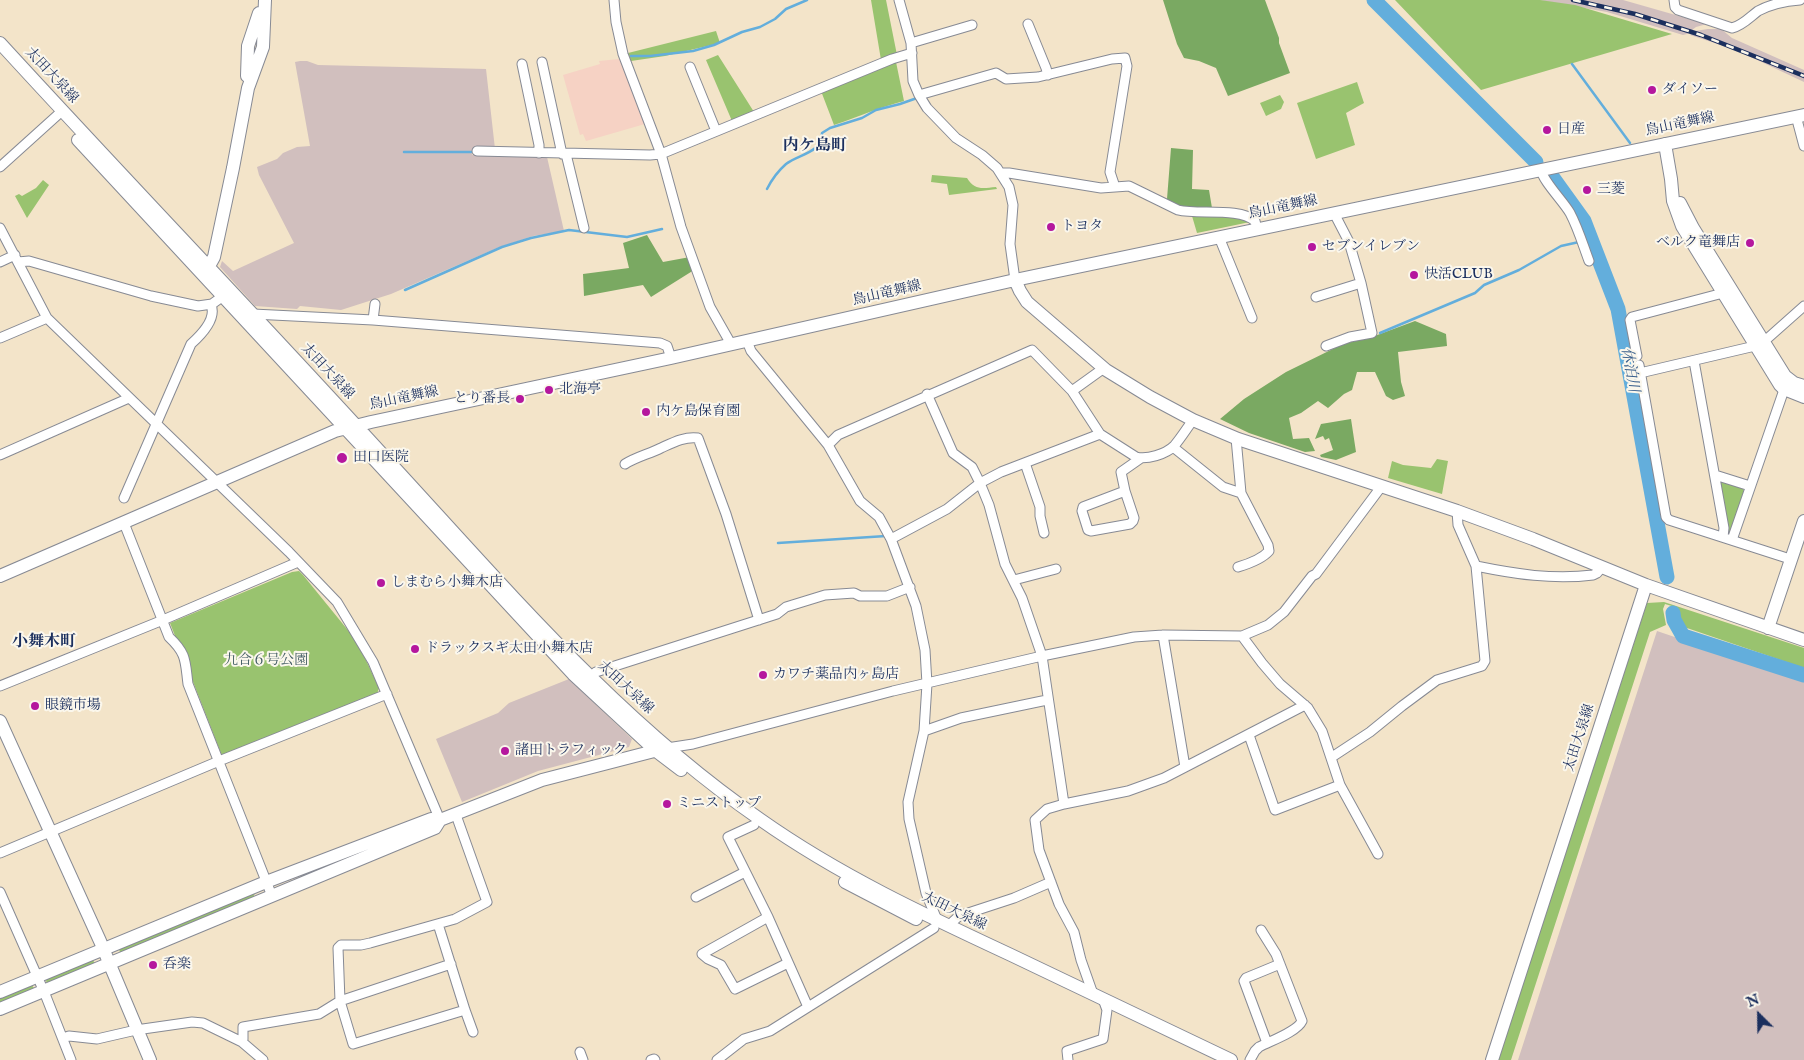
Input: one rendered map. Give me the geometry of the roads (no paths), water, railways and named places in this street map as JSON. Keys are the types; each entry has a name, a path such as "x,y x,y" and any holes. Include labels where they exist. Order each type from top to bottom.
{"main road":[{"path":"205,270 214,257 248,88 263,47 265,0"},
{"name":"太田大泉線","path":"0,43 59,114"},
{"name":"太田大泉線","path":"0,56 59,114 587,679 662,749 754,825 826,872 876,900 940,925 1101,1001 1212,1060"},
{"name":"鳥山竜舞線","path":"0,576 335,431 671,358 1015,280 1800,115"},
{"path":"1665,144 1672,197 1680,222 1728,292 1786,384 1804,397"},
{"path":"1015,280 1028,302 1104,368 1150,397 1193,420 1236,438 1457,511 1533,539 1646,585 1804,640"},
{"name":"太田大泉線","path":"227,293 253,314 351,427"},
{"path":"1786,384 1804,386"},
{"path":"1768,628 1804,521"},
{"name":"太田大泉線","path":"1492,1060 1646,585"},
{"path":"0,721 110,964 150,1060"},
{"path":"0,992 266,882 431,819 440,820 542,780 662,749"},
{"name":"太田大泉線","path":"662,749 794,842 834,867 940,925 1231,1060"},
{"path":"0,1009 435,828 440,820"}],"street":[{"path":"614,0 616,22 623,54 661,154 680,225 710,307 731,344"},
{"path":"899,0 911,43 913,81 919,95 928,108 956,138 989,160 1001,173 1009,187 1013,200 1010,257 1015,280"},
{"path":"1674,0 1675,7 1678,10 1732,28 1737,27 1758,11 1772,5 1800,0"},
{"path":"1028,24 1048,75"},
{"path":"911,43 972,25"},
{"path":"477,151 564,154 661,154 892,59 912,53"},
{"path":"919,95 996,73 1006,79 1028,78 1112,59 1126,58 1127,66 1110,172 1115,187"},
{"path":"542,62 584,228"},
{"path":"522,64 539,145 539,153"},
{"path":"690,67 716,131"},
{"path":"0,167 59,114"},
{"path":"1800,115 1804,146"},
{"path":"1541,170 1543,177 1562,200 1572,217 1589,261"},
{"path":"1001,173 1101,188 1129,186 1184,212 1214,211 1249,217 1255,221 1257,229"},
{"path":"1326,346 1350,336 1372,333 1361,282 1349,242 1334,213"},
{"path":"0,228 47,318 337,602 373,662 440,820"},
{"path":"1220,237 1252,318"},
{"path":"0,262 17,258 173,302 198,306 211,304 227,293"},
{"path":"1316,297 1361,282"},
{"path":"1728,292 1632,317 1630,320 1666,517 1669,520 1790,560"},
{"path":"124,498 191,344 202,334 212,315 211,304"},
{"path":"373,320 375,304"},
{"path":"1639,365 1694,361 1759,343 1804,306"},
{"path":"253,314 373,320 660,343 667,346 671,358"},
{"path":"0,338 47,318"},
{"path":"747,341 751,351 828,445 860,501 879,517 891,539 910,587 925,650 927,684 924,731 908,802 908,811 926,893 940,925"},
{"path":"828,445 838,435 1032,350 1072,391 1100,434 1141,458"},
{"path":"1694,361 1724,528 1728,538"},
{"path":"1072,391 1104,368"},
{"path":"1728,538 1750,486 1786,384"},
{"path":"928,394 953,453 972,467 980,483 989,505 1005,564 1022,598 1042,656 1047,700 1064,804"},
{"path":"0,455 129,398"},
{"path":"1125,491 1083,507 1082,511 1088,530 1130,524 1133,521 1134,518 1121,472 1141,458 1173,447 1193,420"},
{"path":"891,539 947,509 980,483 1001,472 1100,434"},
{"path":"625,464 636,457 669,443 698,438 726,514 759,620"},
{"path":"1236,438 1241,493 1268,545 1269,551 1246,565 1238,566"},
{"path":"1173,447 1223,487 1241,493"},
{"path":"1025,463 1040,507 1044,533"},
{"path":"1715,475 1750,486"},
{"path":"662,749 693,744 893,692 1042,656 1134,637 1163,635 1242,636 1268,625 1284,612 1316,574 1381,487"},
{"path":"1332,757 1370,732 1408,701 1438,680 1482,666 1485,661 1476,566 1458,525 1457,511"},
{"path":"124,523 169,637 181,648 185,658 188,684 272,896"},
{"path":"0,686 163,620 298,562"},
{"path":"1476,566 1517,575 1548,576 1593,575 1602,567"},
{"path":"1014,580 1056,569"},
{"path":"587,679 596,672 777,614 786,607 825,595 854,593 860,596 887,596 910,587"},
{"path":"1163,635 1185,768"},
{"path":"1242,636 1280,684 1305,705 1322,730 1340,785 1378,854"},
{"path":"0,853 219,761 387,694"},
{"path":"924,731 962,718 1047,700"},
{"path":"1068,1060 1067,1051 1103,1039 1101,1001 1081,960 1074,932 1059,904 1039,850 1034,820 1047,809 1128,791 1164,778 1305,705"},
{"path":"1249,735 1275,810 1340,785"},
{"path":"456,814 487,902 455,919 370,943 341,945 338,948 340,1001 353,1044 465,1010"},
{"path":"754,825 728,837 768,917 808,1006"},
{"path":"696,897 745,872"},
{"path":"717,1060 744,1039 770,1031 940,925 959,916 1014,898 1051,882"},
{"path":"0,892 71,1060"},
{"path":"768,917 702,954 721,965 734,990 788,963"},
{"path":"438,924 473,1032"},
{"path":"1250,1060 1255,1051 1300,1026 1302,1020 1276,954 1261,930"},
{"path":"242,1042 243,1027 319,1014 340,1001 451,964"},
{"path":"1267,1043 1244,981 1246,978 1280,964"},
{"path":"63,1038 69,1036 97,1039 136,1030 192,1022 203,1023 242,1042 263,1060"},
{"path":"652,1060 656,1060"}],"waterway":[{"path":"631,56 650,56 693,51 714,45 742,32 760,27 775,19 786,9 807,0"},
{"name":"休泊川","path":"1374,0 1536,162"},
{"path":"1572,64 1630,143"},
{"path":"767,189 775,175 786,164 814,149 821,140 822,133 830,128 862,118 876,110 917,98"},
{"path":"404,152 471,152"},
{"name":"休泊川","path":"1553,178 1584,221 1618,309 1667,577"},
{"path":"405,290 502,247 531,238 569,230 627,237 662,229"},
{"path":"1380,333 1475,293 1484,285 1519,270 1561,246 1579,242"},
{"path":"778,543 886,536"},
{"name":"休泊川","path":"1673,613 1674,620 1683,636 1804,675"}],"railway":[{"path":"1573,0 1635,14 1701,35 1804,76"}],"place":[{"name":"ダイソー","path":"1652,90"},
{"name":"日産","path":"1547,130"},
{"name":"三菱","path":"1587,190"},
{"name":"トヨタ","path":"1051,227"},
{"name":"ベルク竜舞店","path":"1750,243"},
{"name":"セブンイレブン","path":"1312,247"},
{"name":"快活CLUB","path":"1414,275"},
{"name":"北海亭","path":"549,390"},
{"name":"とり番長","path":"520,399"},
{"name":"内ケ島保育園","path":"646,412"},
{"name":"田口医院","path":"342,458"},
{"name":"しまむら小舞木店","path":"381,583"},
{"name":"ドラックスギ太田小舞木店","path":"415,649"},
{"name":"カワチ薬品内ヶ島店","path":"763,675"},
{"name":"眼鏡市場","path":"35,706"},
{"name":"諸田トラフィック","path":"505,751"},
{"name":"ミニストップ","path":"667,804"},
{"name":"呑楽","path":"153,965"}],"district":[{"name":"内ケ島町","path":"815,147"},
{"name":"小舞木町","path":"44,643"}],"park label":[{"name":"九合６号公園","path":"266,661"}]}
